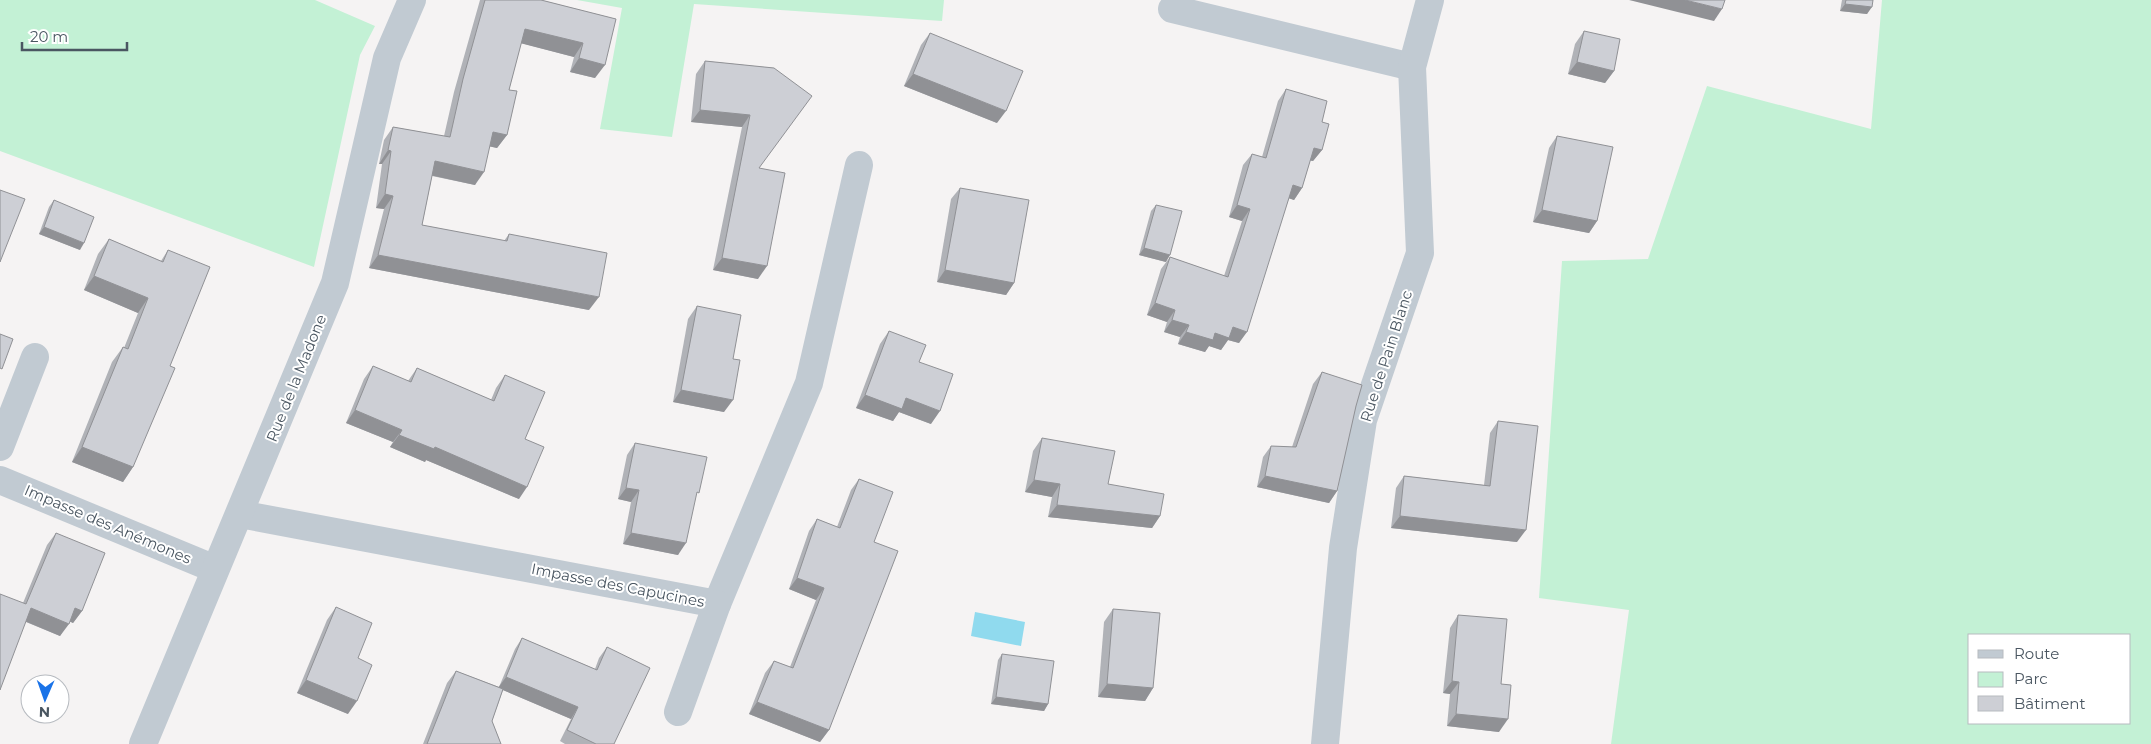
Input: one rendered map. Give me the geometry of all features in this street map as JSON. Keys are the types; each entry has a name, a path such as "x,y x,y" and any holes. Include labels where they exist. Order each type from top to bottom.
{"street":[{"name":"Rue de la Madone","path":"143,744 335,283 387,58 412,0"},
{"name":"Rue de Pain Blanc","path":"1326,744 1343,548 1363,420 1420,253 1412,67 1430,0"},
{"path":"1172,9 1412,67"},
{"name":"Impasse des Capucines","path":"240,514 717,604 809,383 859,165"},
{"path":"0,447 35,357"},
{"name":"Impasse des Anémones","path":"0,480 215,569"},
{"path":"678,712 717,604"}],"green space":[{"path":"0,0 315,0 375,26 360,55 314,267 0,151"},
{"path":"577,0 944,0 942,21 694,4 672,137 600,129 622,8"},
{"path":"1882,0 2151,0 2151,744 1611,744 1629,610 1539,598 1562,261 1648,259 1707,86 1871,129"}],"water":[{"path":"975,612 1025,622 1021,646 971,636"}],"building":[{"path":"485,0 541,0 616,19 605,65 579,58 583,43 525,29 509,90 517,91 507,135 493,132 484,172 435,161 422,225 507,241 509,234 607,253 599,297 378,255 393,196 385,194 391,151 388,150 393,127 450,137 463,79"},
{"path":"1685,0 1725,0 1722,9"},
{"path":"1846,0 1873,0 1872,7 1845,4"},
{"path":"1584,31 1620,39 1614,71 1577,62"},
{"path":"930,33 1023,71 1006,111 913,74"},
{"path":"705,61 774,68 812,96 759,168 785,173 767,266 722,258 750,115 700,110"},
{"path":"1286,89 1327,101 1322,122 1329,124 1322,150 1314,148 1302,188 1293,185 1247,332 1233,327 1229,338 1215,333 1213,340 1186,332 1189,325 1172,320 1175,310 1155,303 1170,257 1228,277 1250,209 1237,205 1252,154 1266,158"},
{"path":"1557,136 1613,147 1597,221 1542,210"},
{"path":"960,188 1029,200 1014,283 945,270"},
{"path":"0,190 25,199 0,262"},
{"path":"54,200 94,217 84,243 44,227"},
{"path":"1156,205 1182,211 1170,255 1144,248"},
{"path":"109,239 163,262 168,250 210,267 170,366 175,368 133,467 82,447 123,347 128,349 148,298 94,276"},
{"path":"697,306 741,315 733,359 740,360 733,400 681,390"},
{"path":"889,331 926,345 919,362 953,374 940,411 906,398 902,409 865,395"},
{"path":"0,334 13,339 2,369 0,368"},
{"path":"373,366 411,382 417,368 494,401 505,375 545,392 525,439 544,447 527,487 435,447 434,449 399,435 402,430 355,410"},
{"path":"1322,372 1362,385 1337,491 1265,476 1271,446 1296,447"},
{"path":"1498,421 1538,426 1526,530 1400,516 1404,476 1490,486"},
{"path":"1042,438 1115,451 1108,484 1164,494 1160,516 1057,505 1060,484 1034,480"},
{"path":"635,443 707,457 686,543 631,533 639,490 626,488"},
{"path":"859,479 893,492 874,542 898,551 829,730 757,702 774,661 793,668 824,588 797,578 817,519 840,528"},
{"path":"56,533 105,553 82,611 75,608 69,624 31,608 0,690 0,594 26,604"},
{"path":"336,607 372,623 358,658 372,665 357,701 306,680"},
{"path":"1113,609 1160,613 1153,688 1107,684"},
{"path":"1458,615 1507,619 1501,684 1511,685 1508,719 1456,714 1459,682 1452,681"},
{"path":"522,638 597,670 607,647 650,668 614,744 596,744 567,730 578,707 506,677"},
{"path":"1002,654 1054,661 1048,704 996,697"},
{"path":"456,671 503,689 492,721 501,744 427,744"}]}
